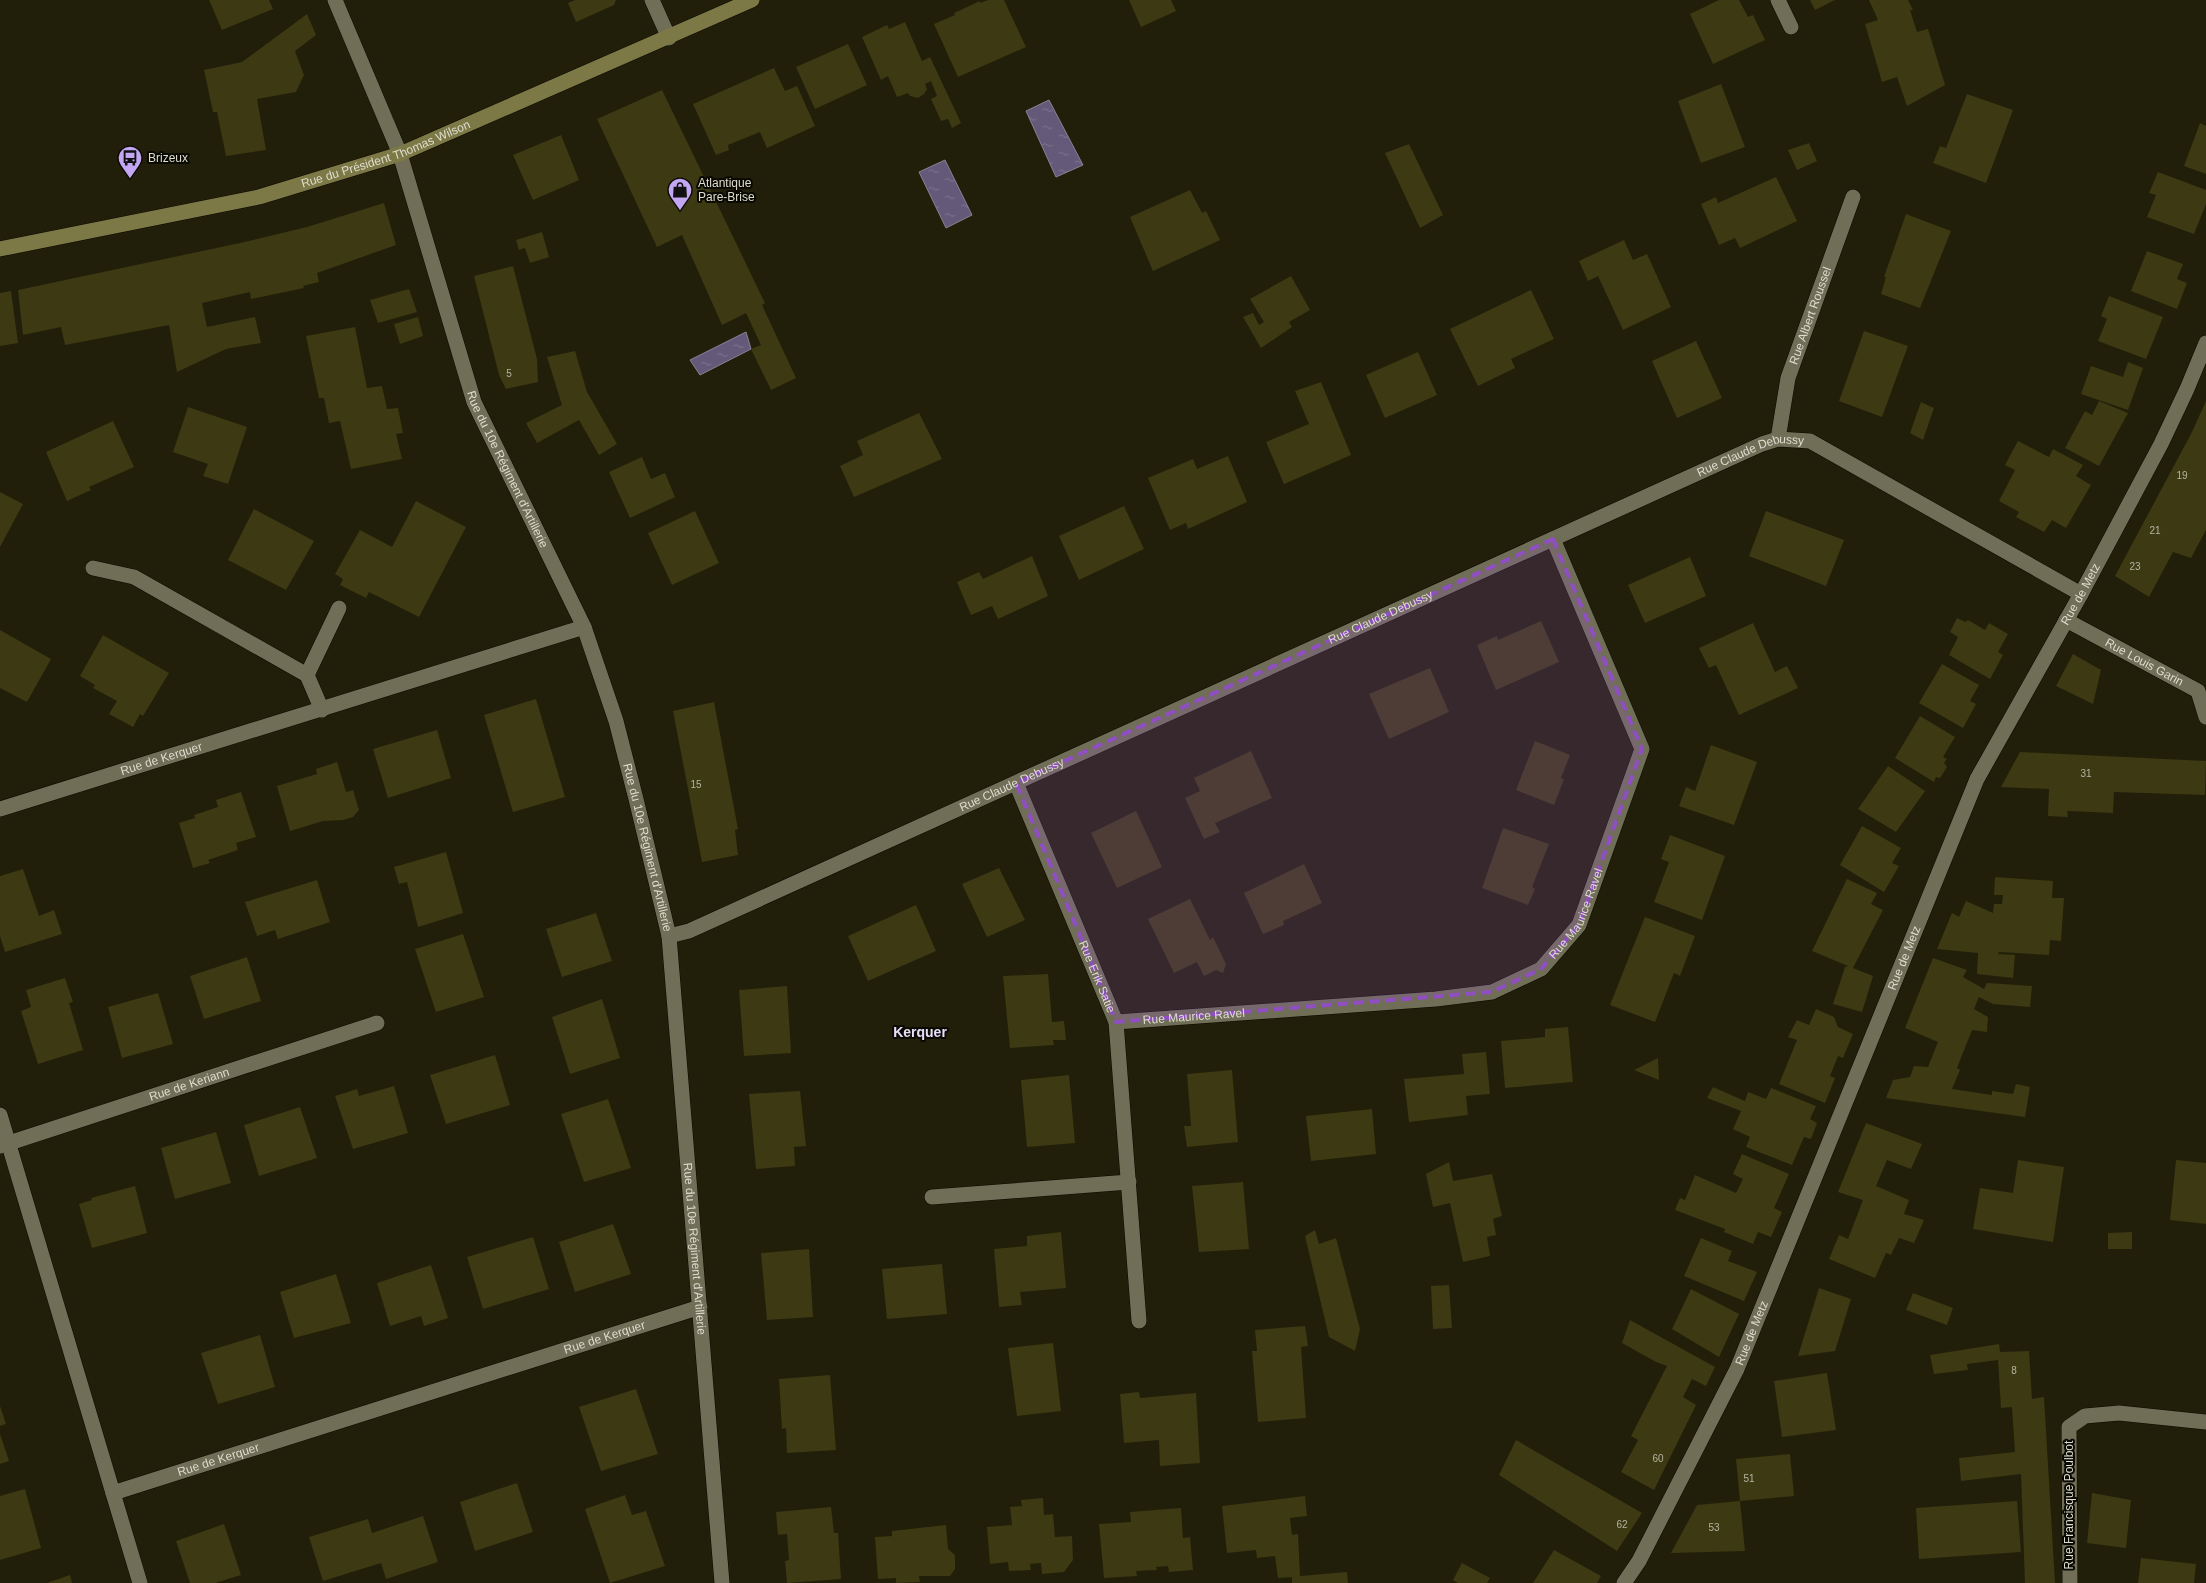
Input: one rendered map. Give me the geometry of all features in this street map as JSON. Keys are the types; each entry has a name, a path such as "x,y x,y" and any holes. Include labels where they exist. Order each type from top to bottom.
{"street":[{"name":"Rue du 10e Régiment d'Artillerie","path":"335,0 400,154 474,402 584,628 616,721 669,936 722,1583"},
{"path":"652,0 669,38"},
{"name":"Rue du Président Thomas Wilson","path":"0,249 259,197 400,154 669,38 752,0"},
{"path":"1778,0 1791,27"},
{"name":"Rue Albert Roussel","path":"1778,439 1788,378 1853,197"},
{"name":"Rue de Metz","path":"1624,1583 1638,1561 1737,1369 1977,779 2082,594 2161,444 2187,389 2206,342"},
{"name":"Rue Claude Debussy","path":"669,936 689,931 1762,444 1778,439 1810,441 2082,594"},
{"name":"Rue Maurice Ravel","path":"1116,1022 1483,994 1492,992 1541,968 1579,925 1642,749 1553,539"},
{"path":"93,568 134,577 307,675 322,710"},
{"path":"307,675 340,608"},
{"name":"Rue Louis Garin","path":"2066,620 2198,691 2206,717"},
{"name":"Rue de Kerquer","path":"0,809 584,628"},
{"name":"Rue Erik Satie","path":"1016,783 1116,1022 1139,1321"},
{"name":"Rue de Keriann","path":"4,1145 377,1024"},
{"path":"0,1115 4,1145 140,1583"},
{"path":"932,1197 1129,1182"},
{"name":"Rue de Kerquer","path":"113,1493 700,1307"},
{"name":"Rue Francisque Poulbot","path":"2070,1583 2069,1427 2085,1416 2119,1413 2206,1422"}],"highlighted area":[{"path":"1553,539 1642,749 1579,925 1541,969 1492,992 1116,1022 1016,783"}],"water":[{"path":"1049,100 1083,165 1056,177 1026,111"},
{"path":"945,160 972,215 946,228 919,172"},
{"path":"746,332 751,349 700,375 690,360"}],"building":[{"path":"209,0 269,0 273,9 222,30"},
{"path":"575,0 616,0 614,5 576,22 568,3"},
{"path":"988,0 1004,0 1026,47 958,77 934,24 980,1 980,3"},
{"path":"1129,0 1171,0 1176,11 1141,27"},
{"path":"1719,0 1739,0 1748,17 1753,15 1765,40 1713,64 1690,14"},
{"path":"1810,0 1835,0 1815,10"},
{"path":"1869,0 1908,0 1913,10 1910,10 1917,32 1928,29 1945,85 1907,106 1897,77 1882,82 1865,24 1878,20"},
{"path":"307,14 316,35 295,51 304,75 296,92 257,99 266,150 226,156 217,112 213,112 204,70 242,62"},
{"path":"905,22 922,61 930,57 961,123 952,128 948,119 941,121 931,99 937,96 931,81 925,84 927,89 918,98 910,96 908,93 897,97 888,76 881,80 862,37 887,25 889,29"},
{"path":"848,44 867,85 815,109 796,67"},
{"path":"774,68 785,91 797,86 815,126 767,148 760,132 728,145 729,150 716,155 693,104"},
{"path":"1721,84 1745,147 1701,163 1678,101"},
{"name":"Atlantique Pare-Brise","path":"662,90 765,303 762,305 796,378 771,390 751,349 761,345 746,313 722,325 682,235 657,247 597,119"},
{"path":"1967,94 2013,110 1986,183 1933,163 1940,146 1946,148"},
{"path":"2200,123 2206,126 2206,174 2184,166"},
{"path":"561,135 579,180 533,200 513,155"},
{"path":"1809,143 1817,161 1797,170 1788,150"},
{"path":"1409,144 1443,215 1420,228 1385,153"},
{"path":"2158,172 2206,190 2206,204 2194,234 2147,217 2156,195 2149,193"},
{"path":"1776,177 1797,221 1740,248 1735,238 1719,245 1701,204 1716,197 1718,203"},
{"path":"1190,190 1202,213 1206,211 1220,240 1153,271 1130,217"},
{"path":"384,203 396,245 317,273 319,282 303,286 304,288 251,299 250,292 202,303 207,327 255,317 261,343 226,349 177,372 169,325 65,345 61,327 23,335 18,290 240,243 307,227"},
{"path":"1906,214 1951,231 1920,308 1881,294 1886,277 1884,277"},
{"path":"542,232 549,257 530,263 525,248 519,250 516,240"},
{"path":"1624,240 1633,260 1647,254 1671,307 1623,330 1598,276 1588,281 1579,261"},
{"path":"2147,251 2183,264 2177,279 2187,283 2177,309 2131,291"},
{"path":"513,266 537,359 538,382 506,389 499,375 474,276"},
{"path":"1291,276 1310,310 1289,322 1292,327 1261,348 1243,317 1253,313 1259,325 1264,322 1250,299"},
{"path":"409,289 417,312 378,323 370,300"},
{"path":"1531,290 1554,339 1511,359 1515,368 1478,386 1450,329"},
{"path":"11,291 18,343 0,346 0,293"},
{"path":"2109,296 2163,317 2146,359 2098,341 2107,319 2101,316"},
{"path":"418,317 423,336 400,344 394,324"},
{"path":"355,327 367,388 382,386 387,409 398,408 403,433 396,434 402,459 351,469 340,421 329,423 324,398 319,398 306,336"},
{"path":"1864,331 1908,346 1882,417 1839,401"},
{"path":"1696,341 1722,398 1677,418 1652,361"},
{"path":"575,351 587,392 617,444 599,455 579,420 537,443 526,423 562,405 547,357"},
{"path":"1418,352 1437,395 1385,418 1366,375"},
{"path":"2128,362 2143,368 2128,410 2081,394 2091,366 2123,377"},
{"path":"1321,382 1351,455 1284,484 1266,442 1309,424 1295,391"},
{"path":"2099,401 2128,413 2099,466 2065,448 2085,411 2092,415"},
{"path":"2206,401 2206,530 2191,558 2173,552 2149,597 2115,576 2192,432"},
{"path":"1921,402 1934,408 1923,440 1910,433"},
{"path":"188,407 247,427 228,484 203,476 208,464 173,452"},
{"path":"919,413 942,459 854,497 840,466 863,455 857,441"},
{"path":"113,421 134,467 89,487 91,490 67,501 46,452"},
{"path":"2018,441 2049,457 2053,449 2083,465 2076,476 2091,485 2066,528 2052,520 2044,532 2016,517 2019,512 1999,501 2015,470 2005,465"},
{"path":"1228,456 1247,502 1188,529 1186,523 1170,530 1148,478 1193,459 1197,469"},
{"path":"642,457 651,479 665,473 675,497 630,518 609,472"},
{"path":"0,492 23,504 0,547"},
{"path":"416,501 466,527 419,617 369,592 366,598 340,585 343,579 335,574 360,530 392,547"},
{"path":"1124,506 1144,549 1079,580 1059,536"},
{"path":"254,509 314,541 286,590 228,560"},
{"path":"695,511 719,563 672,585 648,533"},
{"path":"1766,511 1844,540 1826,586 1749,556"},
{"path":"1032,556 1048,596 998,619 992,606 971,615 957,582 979,572 983,579"},
{"path":"1690,557 1706,596 1645,623 1628,585"},
{"path":"1957,618 1965,622 1968,620 1985,630 1989,623 2008,634 1998,652 2003,655 1990,679 1949,655 1958,637 1950,632"},
{"path":"1541,621 1559,662 1496,690 1477,645 1497,636 1498,640"},
{"path":"1753,623 1775,672 1787,666 1798,688 1739,715 1716,665 1709,668 1699,648"},
{"path":"0,630 51,659 27,702 0,688"},
{"path":"103,635 169,673 143,716 140,714 133,727 109,714 117,701 93,688 95,685 80,676"},
{"path":"2073,654 2101,670 2093,704 2056,686"},
{"path":"1942,664 1979,685 1970,701 1976,704 1963,728 1919,703"},
{"path":"1430,668 1449,712 1389,739 1369,694"},
{"path":"536,699 565,797 513,812 484,715"},
{"path":"714,702 738,829 735,830 738,855 702,862 673,711"},
{"path":"1920,716 1955,737 1943,757 1947,759 1944,763 1947,767 1940,778 1936,777 1934,782 1895,758"},
{"path":"437,730 451,778 388,798 373,749"},
{"path":"1535,741 1570,755 1561,778 1564,779 1554,805 1516,790"},
{"path":"1711,745 1757,762 1734,825 1679,806 1686,787 1695,791"},
{"path":"1251,751 1272,798 1215,823 1220,832 1204,839 1185,798 1200,791 1194,778"},
{"path":"2020,752 2206,761 2205,795 2114,792 2113,813 2067,811 2068,817 2048,816 2049,789 2001,787"},
{"path":"337,762 346,792 353,790 359,810 353,817 343,820 323,821 290,831 277,786 317,774 316,769"},
{"path":"1888,766 1925,791 1896,832 1858,809"},
{"path":"241,792 256,837 236,843 238,850 208,860 210,863 193,868 179,823 195,818 194,815 218,807 216,800"},
{"path":"1136,811 1162,867 1117,888 1091,833"},
{"path":"1862,826 1901,848 1892,863 1899,866 1884,892 1840,865"},
{"path":"1503,828 1549,844 1532,887 1535,889 1528,905 1482,888"},
{"path":"1670,835 1725,856 1702,920 1654,902 1669,862 1661,859"},
{"path":"446,852 463,913 418,927 407,882 399,884 394,867"},
{"path":"1304,864 1322,903 1283,921 1284,925 1263,934 1244,893"},
{"path":"999,868 1025,920 987,937 962,884"},
{"path":"23,869 39,916 54,910 62,934 5,952 0,936 0,876"},
{"path":"1995,877 2053,881 2052,898 2064,898 2061,941 2050,940 2049,955 1999,952 1998,954 2015,955 2013,978 1977,974 1978,953 1937,949 1952,913 1959,917 1966,901 1993,913 1994,904 2002,904 2003,895 1994,895"},
{"path":"1847,879 1877,893 1871,904 1883,910 1853,968 1873,976 1862,1012 1833,1004 1845,967 1848,966 1812,951"},
{"path":"317,880 330,922 278,939 275,930 257,936 245,902"},
{"path":"1190,899 1210,940 1213,937 1226,964 1223,973 1216,970 1204,976 1197,962 1174,973 1148,919"},
{"path":"916,905 936,951 868,981 848,936"},
{"path":"596,913 612,961 562,977 546,929"},
{"path":"1645,917 1695,936 1680,976 1674,973 1655,1022 1610,1005"},
{"path":"463,934 484,997 436,1012 415,949"},
{"path":"247,957 261,1001 204,1019 190,976"},
{"path":"1933,958 1967,970 1963,977 1984,989 1987,983 2032,986 2030,1007 1993,1004 1979,997 1974,1009 1988,1017 1987,1032 1972,1030 1957,1068 1960,1070 1952,1089 1992,1095 1992,1091 2013,1094 2016,1084 2030,1087 2025,1117 1886,1098 1893,1080 1910,1077 1914,1066 1928,1067 1938,1042 1905,1028"},
{"path":"1048,974 1052,1022 1064,1021 1066,1040 1053,1040 1054,1045 1010,1048 1003,976"},
{"path":"65,978 73,1002 69,1003 83,1050 38,1064 21,1011 31,1007 26,990"},
{"path":"787,986 791,1053 744,1056 739,990"},
{"path":"158,993 173,1044 122,1058 108,1007"},
{"path":"602,999 620,1058 570,1074 552,1017"},
{"path":"1816,1009 1834,1017 1838,1027 1853,1034 1843,1058 1838,1056 1830,1076 1835,1078 1825,1103 1779,1084 1797,1040 1788,1037 1797,1020 1809,1025"},
{"path":"1568,1027 1573,1082 1505,1088 1501,1041 1545,1037 1545,1029"},
{"path":"1486,1052 1490,1094 1466,1096 1468,1115 1409,1122 1404,1079 1464,1074 1462,1054"},
{"path":"495,1055 510,1105 446,1124 430,1075"},
{"path":"1658,1058 1659,1080 1634,1070"},
{"path":"1232,1070 1238,1142 1187,1147 1184,1126 1191,1126 1187,1074"},
{"path":"1069,1075 1075,1143 1027,1147 1021,1080"},
{"path":"394,1086 408,1133 353,1149 335,1096 357,1089 359,1096"},
{"path":"1713,1087 1745,1101 1748,1092 1766,1099 1771,1088 1816,1106 1810,1119 1817,1123 1811,1139 1804,1137 1792,1165 1746,1147 1750,1137 1733,1129 1741,1111 1707,1098"},
{"path":"800,1091 806,1146 794,1147 795,1166 756,1169 749,1094"},
{"path":"608,1099 631,1168 584,1182 561,1114"},
{"path":"300,1107 317,1158 259,1176 244,1125"},
{"path":"1372,1109 1376,1154 1311,1161 1306,1116"},
{"path":"1866,1123 1922,1144 1911,1169 1887,1160 1876,1186 1909,1200 1904,1214 1924,1220 1914,1243 1899,1238 1891,1255 1886,1253 1875,1278 1829,1259 1839,1235 1848,1239 1863,1200 1838,1192"},
{"path":"216,1132 231,1183 175,1199 161,1148"},
{"path":"1742,1154 1789,1174 1774,1208 1782,1212 1771,1237 1758,1232 1753,1244 1724,1232 1725,1229 1675,1210 1680,1198 1685,1200 1695,1175 1736,1193 1743,1179 1733,1174"},
{"path":"2018,1160 2064,1167 2053,1242 1973,1229 1980,1188 2013,1193"},
{"path":"2176,1160 2206,1163 2206,1224 2170,1220"},
{"path":"1449,1162 1453,1181 1492,1174 1502,1216 1493,1219 1496,1235 1487,1237 1490,1256 1463,1262 1450,1203 1433,1207 1426,1174"},
{"path":"1243,1182 1249,1249 1199,1252 1192,1186"},
{"path":"135,1186 147,1233 92,1248 79,1204 92,1200 91,1198"},
{"path":"613,1224 631,1274 575,1292 559,1242"},
{"path":"1315,1230 1319,1244 1336,1238 1360,1329 1355,1351 1329,1337 1305,1236"},
{"path":"1061,1232 1066,1288 1020,1292 1022,1305 999,1307 994,1249 1027,1246 1027,1236"},
{"path":"2132,1232 2132,1249 2108,1249 2108,1233"},
{"path":"533,1237 549,1289 483,1309 467,1257"},
{"path":"1701,1238 1732,1251 1728,1261 1757,1272 1744,1301 1684,1276"},
{"path":"809,1249 813,1317 767,1320 761,1253"},
{"path":"942,1264 947,1314 887,1319 882,1269"},
{"path":"431,1265 448,1318 424,1326 421,1316 390,1326 377,1283"},
{"path":"336,1274 351,1323 294,1338 280,1292"},
{"path":"1449,1285 1452,1328 1433,1329 1431,1286"},
{"path":"1819,1288 1851,1299 1835,1351 1798,1356"},
{"path":"1691,1289 1739,1314 1719,1357 1672,1329"},
{"path":"1913,1293 1953,1308 1947,1325 1906,1310"},
{"path":"1630,1320 1715,1367 1706,1386 1692,1379 1683,1397 1696,1405 1654,1490 1621,1472 1638,1440 1631,1436 1667,1366 1622,1343"},
{"path":"1305,1326 1308,1346 1301,1347 1306,1418 1258,1422 1252,1351 1257,1351 1255,1330"},
{"path":"260,1335 275,1387 218,1404 201,1353"},
{"path":"1053,1343 1061,1411 1017,1416 1008,1348"},
{"path":"1999,1344 2000,1352 2029,1351 2032,1399 2044,1397 2055,1583 2025,1583 2021,1474 1961,1481 1959,1458 2015,1452 2012,1407 2001,1408 1998,1360 1967,1364 1968,1370 1934,1374 1930,1355"},
{"path":"1827,1373 1836,1430 1782,1437 1774,1381"},
{"path":"830,1375 836,1450 787,1453 786,1428 782,1429 779,1379"},
{"path":"636,1389 658,1454 601,1471 579,1407"},
{"path":"1139,1392 1140,1398 1196,1393 1200,1463 1160,1466 1159,1440 1124,1443 1120,1394"},
{"path":"0,1406 6,1424 0,1426"},
{"path":"0,1434 9,1461 0,1464"},
{"path":"1516,1440 1642,1513 1617,1551 1499,1475"},
{"path":"1790,1454 1794,1496 1740,1501 1736,1459"},
{"path":"517,1483 533,1532 475,1551 460,1502"},
{"path":"25,1489 41,1548 0,1560 0,1496"},
{"path":"2092,1493 2131,1500 2126,1548 2087,1543"},
{"path":"625,1495 632,1515 646,1511 665,1566 610,1583 585,1509"},
{"path":"1305,1496 1307,1516 1290,1518 1292,1535 1298,1534 1300,1576 1347,1572 1348,1583 1292,1583 1292,1577 1278,1578 1275,1556 1257,1558 1256,1550 1227,1553 1222,1506"},
{"path":"1043,1498 1044,1515 1053,1514 1055,1537 1072,1536 1073,1560 1064,1572 1042,1574 1041,1563 1030,1564 1031,1570 1009,1571 1008,1562 990,1564 987,1527 1012,1525 1010,1507 1022,1506 1021,1500"},
{"path":"1740,1501 1745,1551 1671,1553 1697,1505"},
{"path":"2017,1501 2021,1552 1919,1559 1916,1508"},
{"path":"831,1507 834,1533 838,1533 841,1579 787,1583 785,1561 789,1560 787,1534 778,1535 776,1512"},
{"path":"1181,1508 1183,1538 1190,1537 1193,1570 1169,1572 1168,1566 1156,1567 1157,1570 1136,1571 1137,1576 1104,1578 1099,1524 1131,1522 1130,1512"},
{"path":"423,1516 438,1562 386,1579 381,1563 323,1581 309,1537 368,1519 372,1533"},
{"path":"224,1524 241,1575 215,1583 190,1583 176,1541"},
{"path":"946,1525 948,1549 955,1555 955,1569 950,1576 919,1576 920,1582 896,1583 896,1578 878,1579 875,1537 892,1536 892,1531"},
{"path":"1554,1550 1601,1576 1597,1583 1533,1583"},
{"path":"2141,1558 2196,1564 2194,1583 2138,1583"},
{"path":"1462,1563 1490,1578 1487,1583 1458,1583 1453,1580"},
{"path":"70,1575 72,1583 47,1583"}],"place":[{"name":"Brizeux","path":"130,179"},
{"name":"Atlantique Pare-Brise","path":"680,211"}],"district":[{"name":"Kerquer","path":"920,1032"}]}
